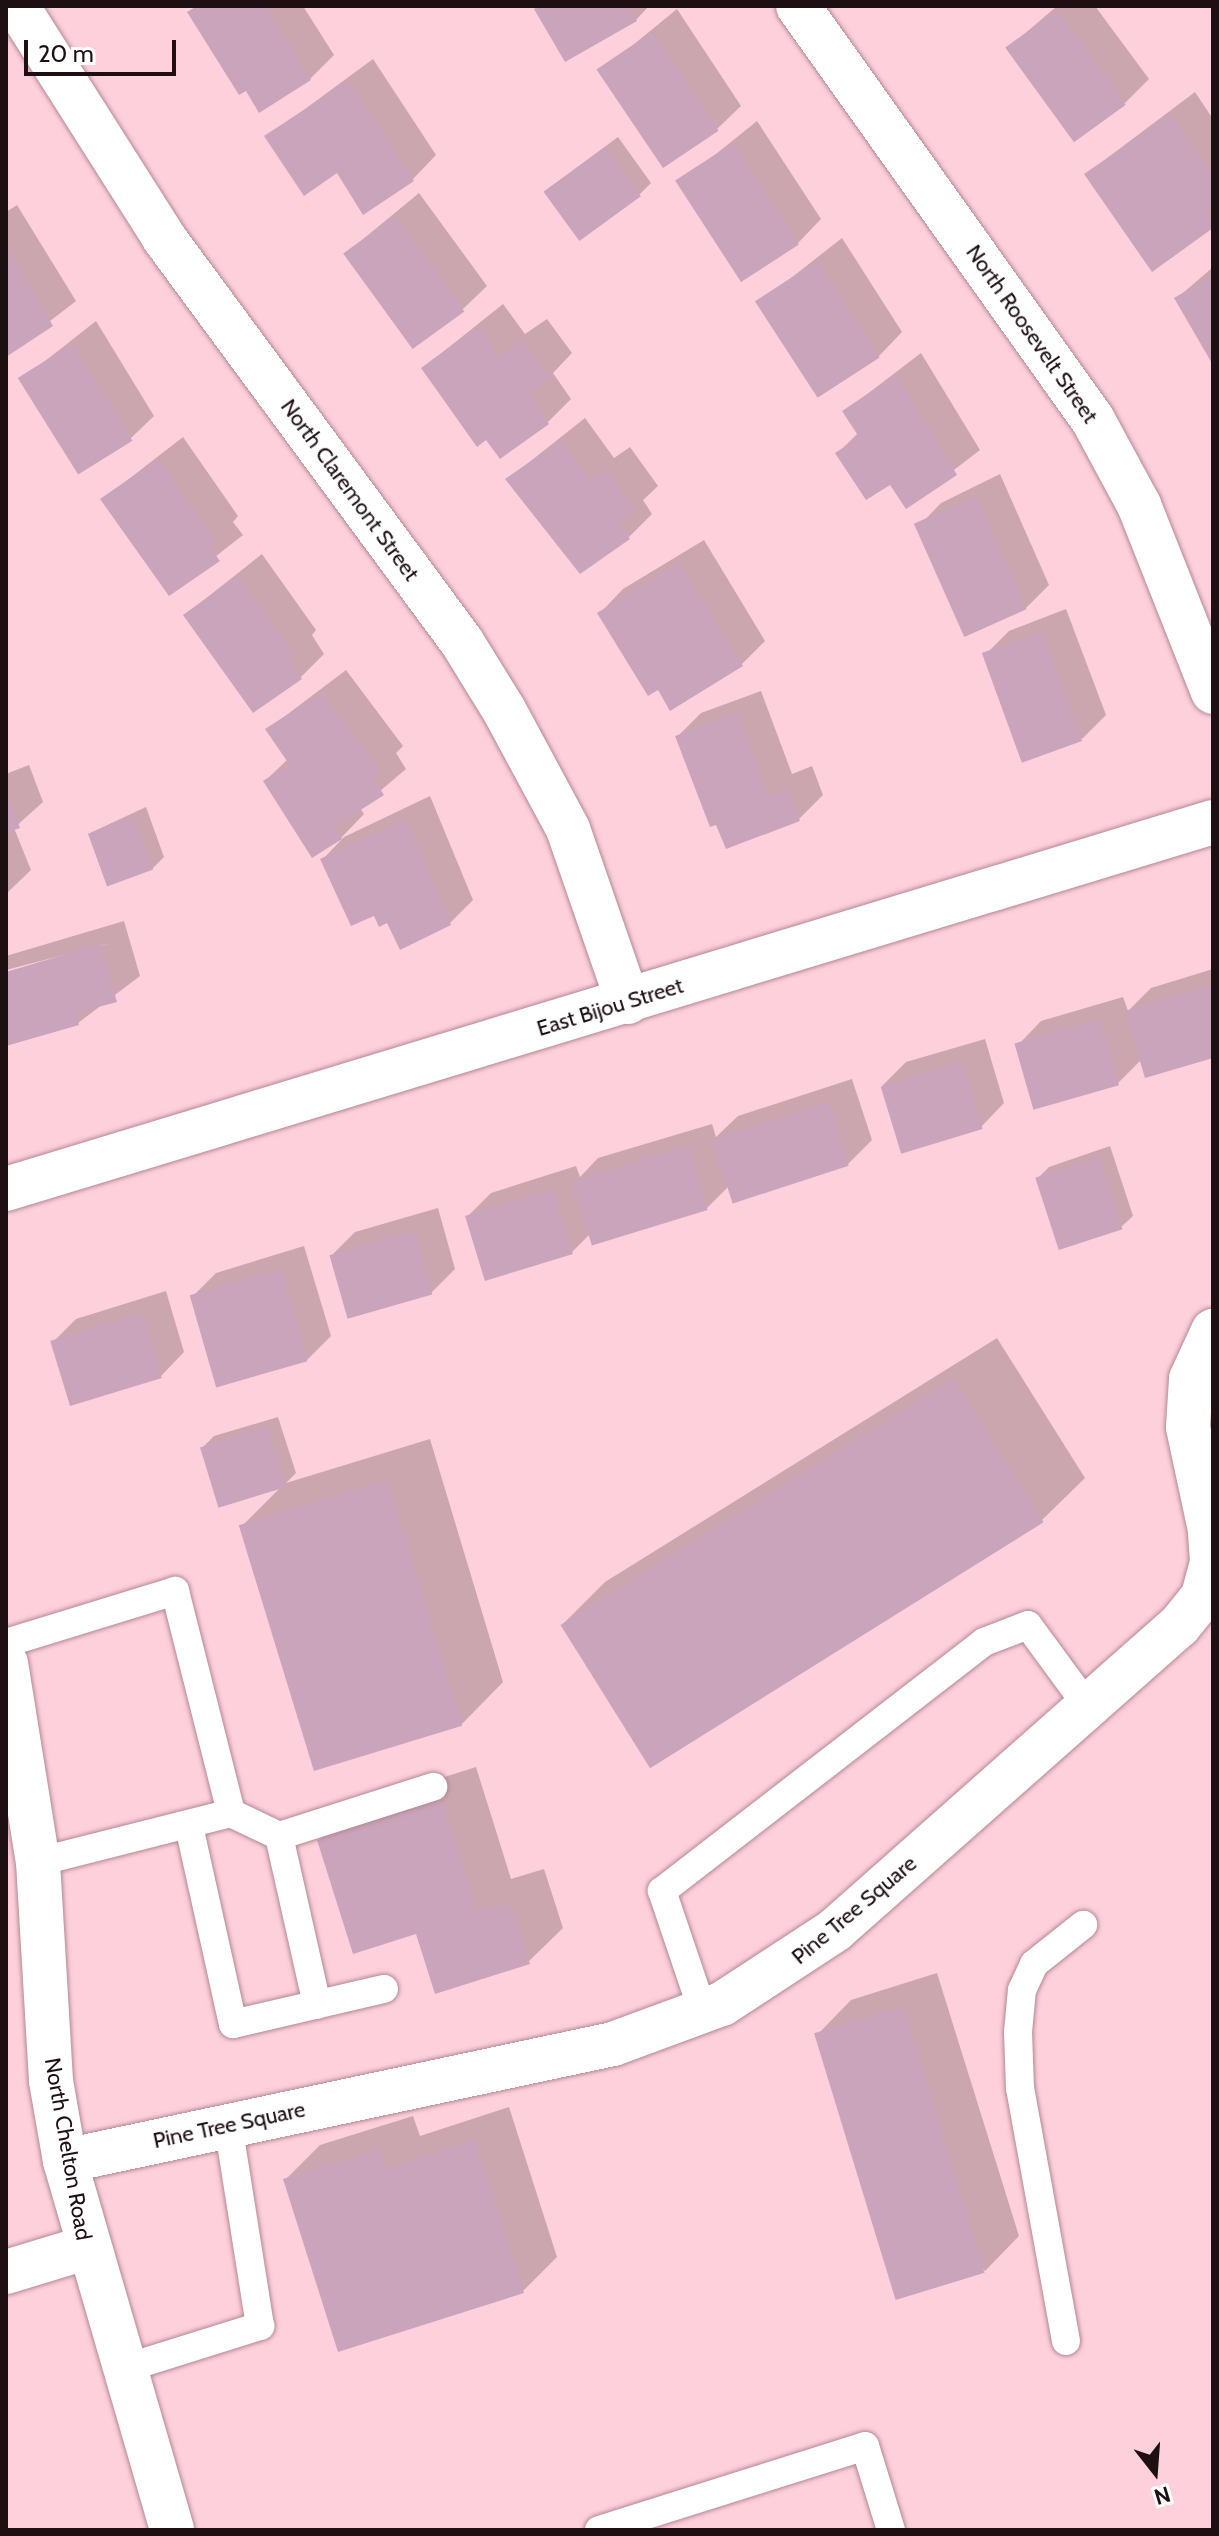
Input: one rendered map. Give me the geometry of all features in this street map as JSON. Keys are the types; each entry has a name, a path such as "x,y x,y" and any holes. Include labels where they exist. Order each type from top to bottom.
{"street":[{"name":"North Claremont Street","path":"17,6 164,238 462,642 504,710 568,829 628,1002"},
{"name":"North Roosevelt Street","path":"798,6 1093,420 1139,505 1213,692"},
{"name":"East Bijou Street","path":"6,1189 1213,822"},
{"name":"Pine Tree Square","path":"65,2161 613,2044 703,2012 835,1930 1088,1707 1203,1596 1212,1562 1210,1530 1188,1427 1191,1379 1213,1331"},
{"name":"North Chelton Road","path":"6,1663 38,1862 51,2081 65,2161 85,2248 172,2530"},
{"path":"6,2272 85,2248"}],"lane":[{"path":"6,1643 175,1591 231,1813"},
{"path":"703,2012 662,1891 984,1642 1028,1625 1088,1707"},
{"path":"38,1862 231,1813 279,1836 433,1787"},
{"path":"189,1826 233,2024 384,1989"},
{"path":"279,1836 317,2005"},
{"path":"1066,2341 1020,2089 1018,2032 1022,1990 1034,1964 1083,1925"},
{"path":"123,2369 260,2326 228,2124"},
{"path":"599,2530 865,2446 891,2530"}],"building":[{"path":"197,6 265,6 311,80 259,113 246,91 239,95 187,12"},
{"path":"540,6 628,6 637,21 565,62 534,9"},
{"path":"1057,10 1126,105 1074,142 1005,48"},
{"path":"652,32 719,131 663,168 596,69"},
{"path":"348,81 414,181 363,215 337,173 304,196 264,136"},
{"path":"1170,115 1213,176 1213,206 1206,211 1213,228 1152,272 1084,174"},
{"path":"733,143 799,244 741,282 675,181"},
{"path":"605,147 641,196 579,241 544,192"},
{"path":"395,216 464,311 413,349 343,254"},
{"path":"6,247 53,326 6,357"},
{"path":"817,261 880,357 818,398 755,301"},
{"path":"1213,275 1213,365 1174,298"},
{"path":"478,326 500,357 522,341 550,379 528,394 549,424 500,459 486,440 477,447 421,368"},
{"path":"72,344 132,441 78,475 18,378"},
{"path":"896,375 957,475 906,509 890,485 866,500 835,453 859,437 842,411"},
{"path":"561,440 589,481 606,469 635,511 619,523 630,539 580,574 505,479"},
{"path":"158,459 216,542 209,546 220,561 169,596 100,499"},
{"path":"976,496 1026,609 964,637 914,524"},
{"path":"679,563 743,666 670,711 658,690 648,696 597,613"},
{"path":"237,576 294,655 288,658 302,679 253,713 183,615"},
{"path":"1042,631 1082,741 1022,763 982,653"},
{"path":"321,693 381,771 372,776 384,795 334,827 342,839 312,858 263,781 289,764 265,729"},
{"path":"737,713 768,796 788,789 800,821 726,849 716,825 710,827 675,736"},
{"path":"6,791 20,828 6,833"},
{"path":"134,817 153,870 107,886 88,834"},
{"path":"406,819 451,925 400,950 387,923 379,927 374,916 351,926 320,859"},
{"path":"100,944 117,1002 76,1013 79,1025 6,1046 6,972"},
{"path":"1213,985 1213,1058 1145,1078 1125,1011"},
{"path":"1100,1019 1119,1085 1033,1110 1014,1044"},
{"path":"962,1062 982,1129 901,1154 881,1087"},
{"path":"828,1102 849,1166 733,1203 712,1140"},
{"path":"688,1146 708,1210 592,1245 572,1181"},
{"path":"1099,1157 1122,1229 1059,1250 1035,1178"},
{"path":"553,1189 573,1254 485,1281 465,1216"},
{"path":"414,1231 432,1294 348,1319 329,1255"},
{"path":"281,1269 307,1361 216,1387 190,1295"},
{"path":"142,1313 162,1378 70,1406 50,1341"},
{"path":"954,1379 1044,1522 650,1768 561,1625"},
{"path":"267,1427 285,1487 218,1508 200,1447"},
{"path":"387,1480 462,1726 314,1771 239,1525"},
{"path":"442,1800 477,1912 510,1902 530,1964 435,1994 416,1934 353,1954 317,1840"},
{"path":"903,2006 985,2273 896,2300 814,2033"},
{"path":"475,2140 524,2293 338,2352 283,2179 379,2149 386,2169"}]}
